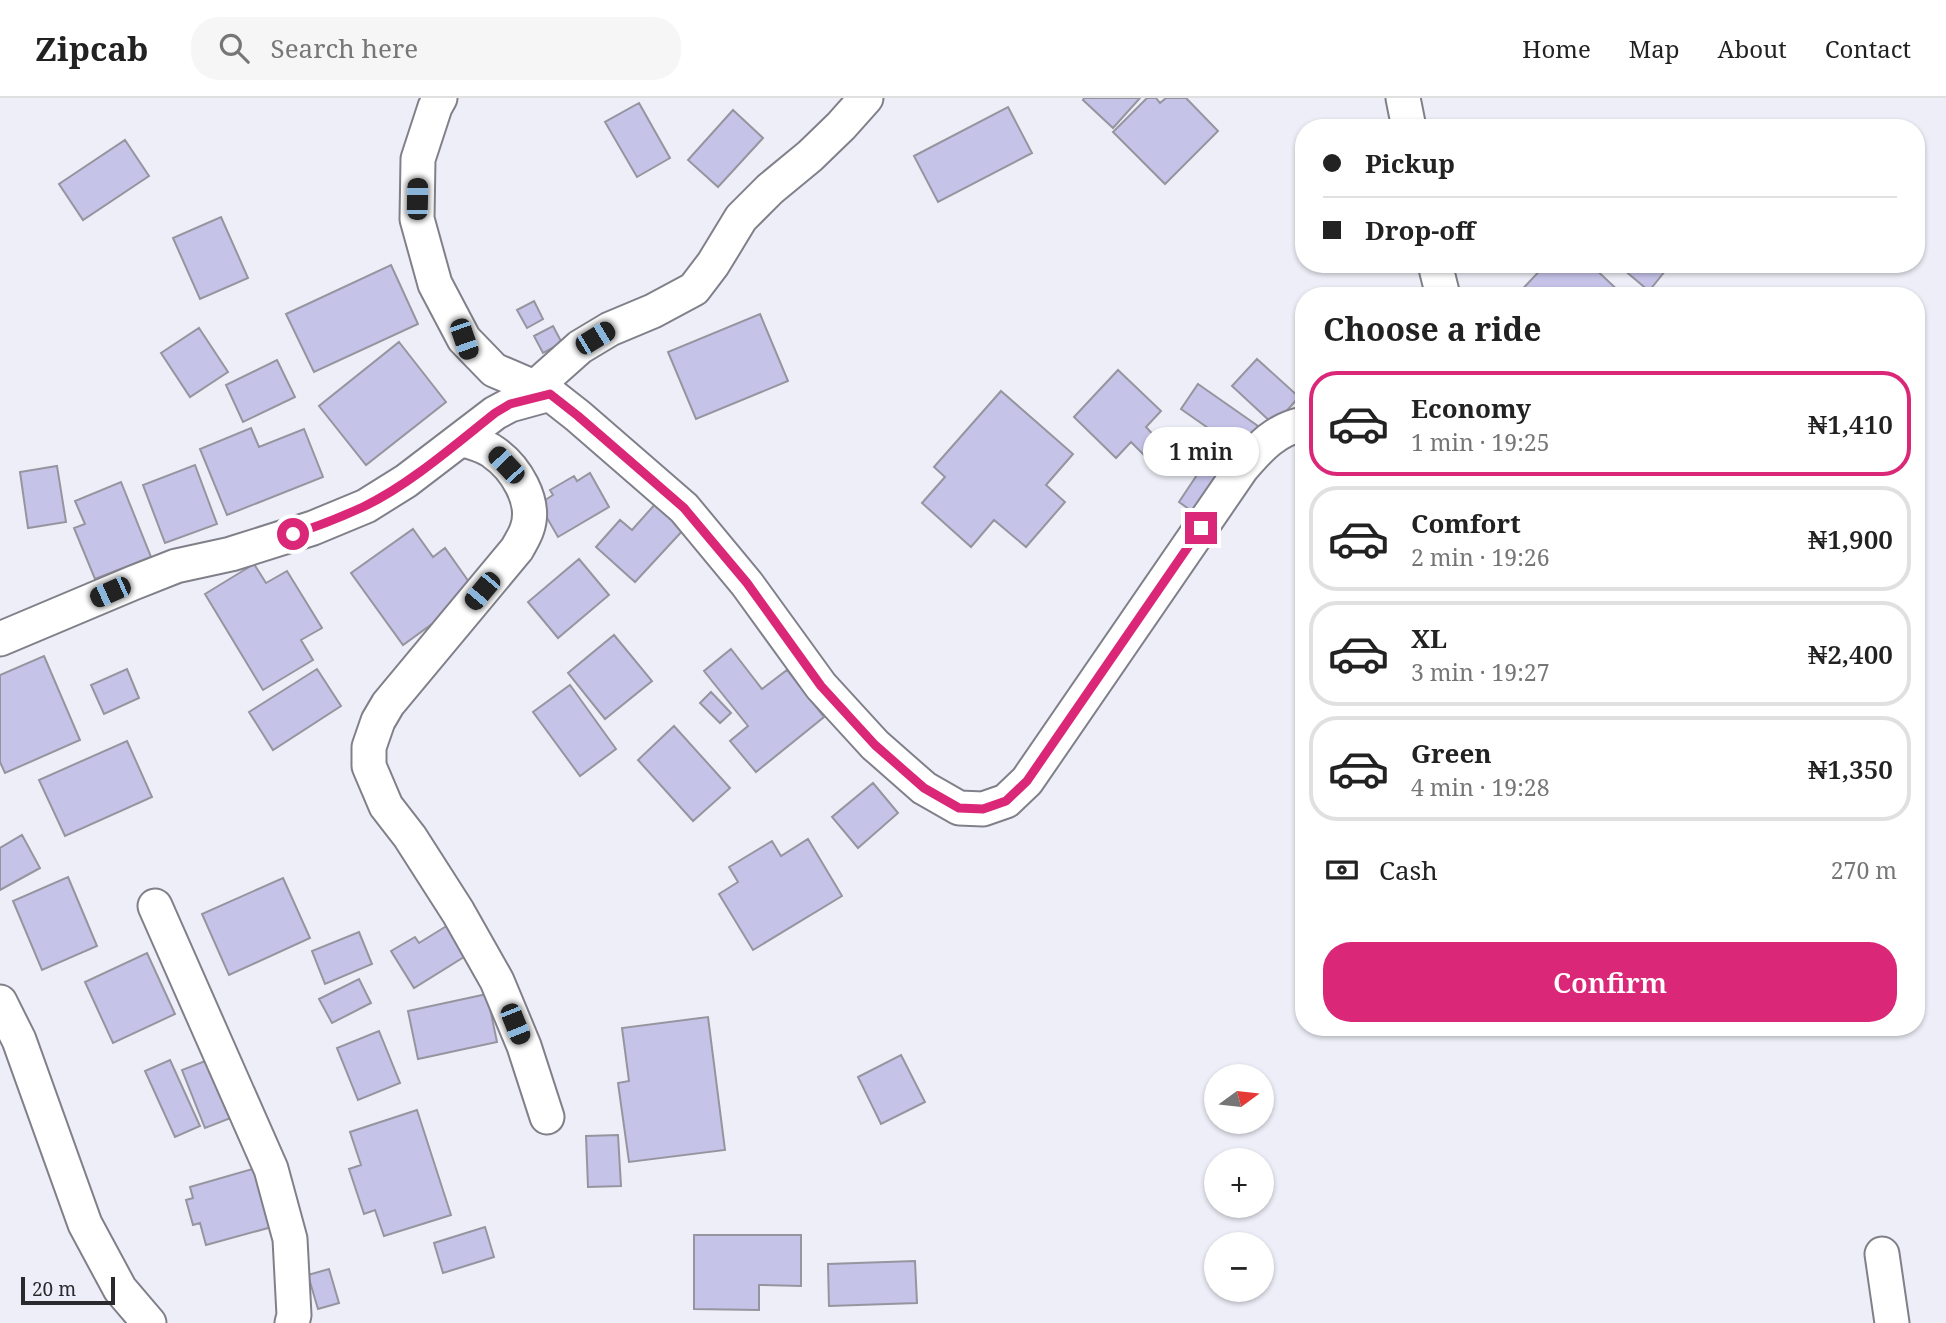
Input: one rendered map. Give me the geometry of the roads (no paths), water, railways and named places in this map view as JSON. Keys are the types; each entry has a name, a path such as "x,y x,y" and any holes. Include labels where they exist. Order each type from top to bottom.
{"street":[{"path":"440,98 418,159 417,219 435,284 464,339 477,374 481,414 470,433"},
{"path":"0,639 176,566 243,550 313,528 366,506 406,481 495,413 542,391 580,347 610,329 653,311 694,289 741,218 770,188 842,126 866,98"},
{"path":"1403,98 1407,119"},
{"path":"464,339 494,370 542,391 578,416 684,508 747,583 821,686 875,745 924,788 959,808 983,809 1006,801 1027,781 1242,468 1271,437 1295,426"},
{"path":"470,433 478,444 494,452 518,478 525,490 530,511 528,529 517,549 388,704 378,721 369,747 369,766 386,806 452,901 497,981 524,1046 547,1117"},
{"path":"155,906 271,1169 290,1239 294,1315 292,1323"},
{"path":"0,1002 19,1040 85,1224 120,1289 149,1323"},
{"path":"1882,1254 1892,1323"}]}
